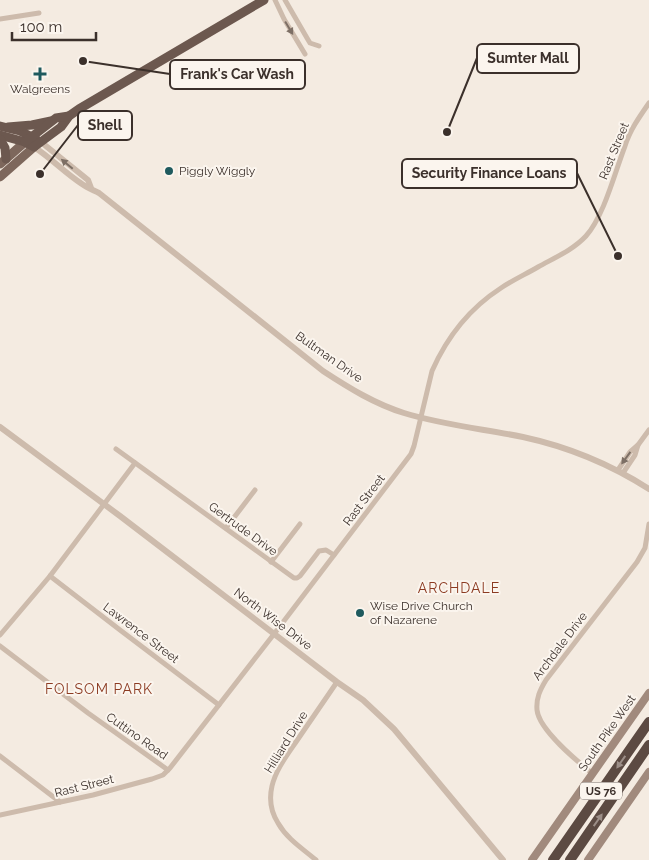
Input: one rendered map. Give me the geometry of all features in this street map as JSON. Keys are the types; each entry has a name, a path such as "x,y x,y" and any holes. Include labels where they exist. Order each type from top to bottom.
{"highway":[{"path":"37,144 61,127 69,116 264,0"},
{"path":"29,139 56,118 69,116"},
{"path":"4,127 53,120"},
{"name":"Bultman Drive","path":"4,127 37,144"},
{"name":"Bultman Drive","path":"0,135 29,139"},
{"path":"0,139 5,148 3,161"},
{"name":"US 76","path":"553,860 649,722"},
{"name":"US 76","path":"570,860 649,745"}],"main road":[{"path":"3,161 29,139"},
{"path":"0,177 37,144"},
{"name":"South Pike West","path":"532,860 649,693"},
{"path":"588,860 649,772"}],"street":[{"path":"275,0 305,54"},
{"path":"285,0 310,43 319,46"},
{"path":"0,18 38,13"},
{"name":"Rast Street","path":"0,815 152,779 168,770 175,763 411,454 427,388 436,362 448,340 463,320 489,296 572,247 585,237 592,228 603,206 625,144 649,103"},
{"name":"Bultman Drive","path":"37,144 88,180 91,188 323,371 361,394 420,418 540,441 579,453 620,472 649,489"},
{"name":"North Wise Drive","path":"0,427 363,700 394,729 503,860"},
{"path":"620,472 630,452 649,430"},
{"name":"Gertrude Drive","path":"116,449 291,577 297,578 300,576 319,551 326,550 334,555"},
{"path":"0,635 50,576 135,463"},
{"path":"226,528 255,490"},
{"path":"271,562 300,524"},
{"name":"Archdale Drive","path":"592,774 572,758 543,724 537,712 537,696 546,680 637,562 645,548 649,524"},
{"name":"Lawrence Street","path":"50,576 220,705"},
{"name":"Cuttino Road","path":"0,646 88,713 168,770"},
{"name":"Hilliard Drive","path":"316,860 286,835 278,824 271,807 270,794 281,764 338,682"},
{"path":"0,756 60,802"}],"place":[{"name":"Frank's Car Wash","path":"83,61"},
{"name":"Walgreens","path":"40,74"},
{"name":"Sumter Mall","path":"447,132"},
{"name":"Piggly Wiggly","path":"169,171"},
{"name":"Shell","path":"40,174"},
{"name":"Security Finance Loans","path":"618,256"},
{"name":"Wise Drive Church of Nazarene","path":"360,613"}],"district":[{"name":"ARCHDALE","path":"459,588"},
{"name":"FOLSOM PARK","path":"99,689"}]}
